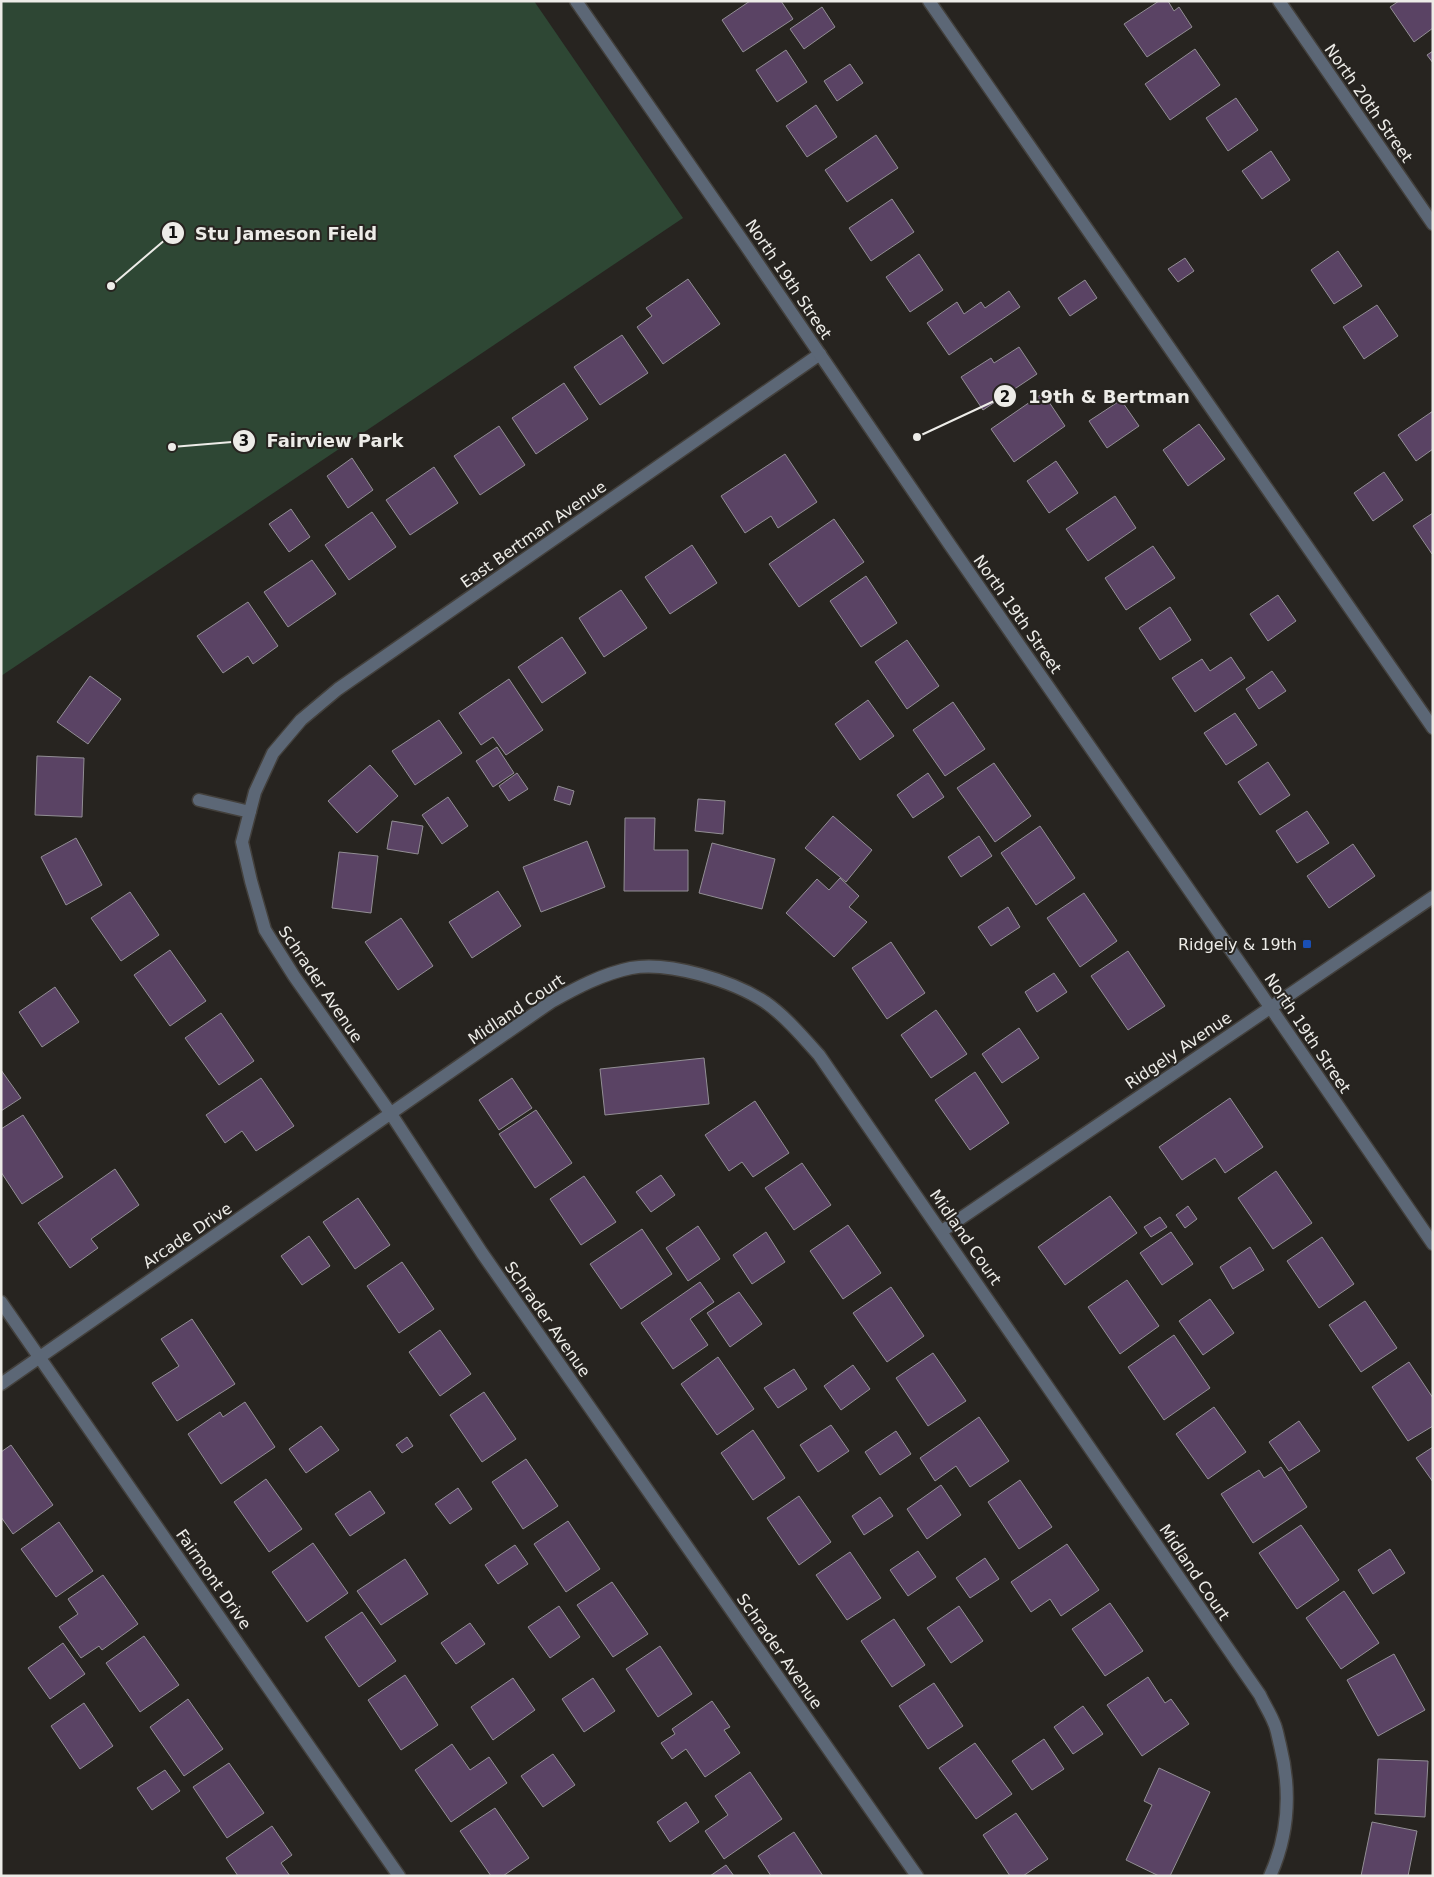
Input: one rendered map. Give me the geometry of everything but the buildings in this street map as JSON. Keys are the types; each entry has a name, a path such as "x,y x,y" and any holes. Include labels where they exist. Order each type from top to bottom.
{"street":[{"name":"North 19th Street","path":"576,1 1433,1244"},
{"path":"929,1 1433,728"},
{"name":"North 20th Street","path":"1279,1 1433,224"},
{"name":"East Bertman Avenue","path":"273,753 301,720 338,689 820,354"},
{"name":"Schrader Avenue","path":"273,753 255,792 242,842 264,930 391,1114 482,1253 917,1876"},
{"path":"199,800 250,812"},
{"name":"Ridgely Avenue","path":"942,1231 1270,1006 1433,897"},
{"name":"Midland Court","path":"391,1114 551,1002 585,982 632,968 668,968 677,970 734,985 766,1003 800,1033 819,1055 1260,1695 1274,1723 1283,1757 1288,1799 1285,1831 1270,1876"},
{"name":"Arcade Drive","path":"1,1384 391,1114"},
{"name":"Fairmont Drive","path":"1,1302 399,1876"}],"green space":[{"path":"1,1 534,1 683,218 1,676"}],"place":[{"name":"Stu Jameson Field","path":"111,286"},
{"name":"19th & Bertman","path":"917,437"},
{"name":"Fairview Park","path":"172,447"},
{"name":"Ridgely & 19th","path":"1307,944"}]}
